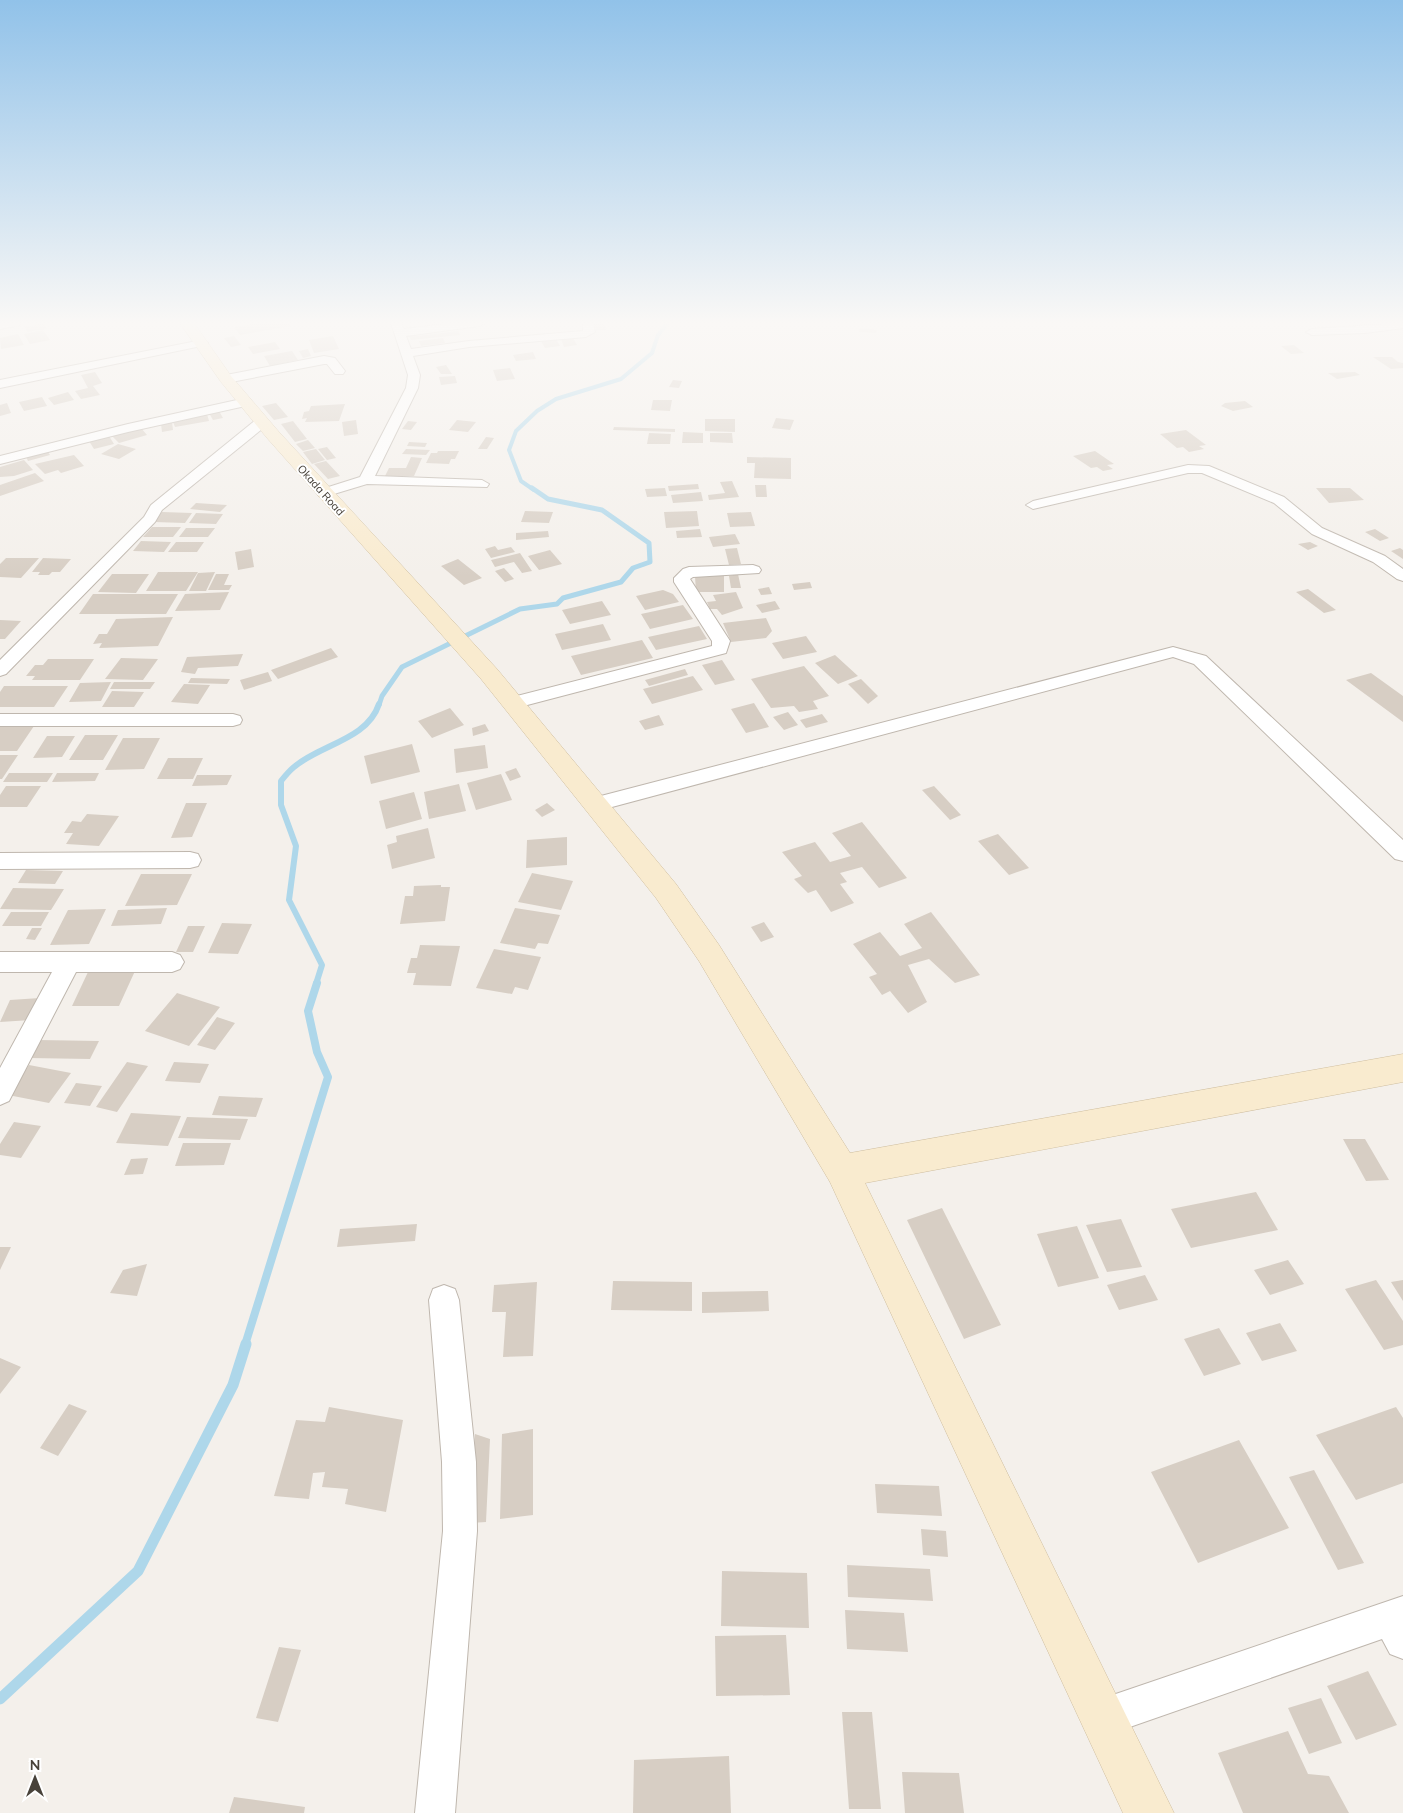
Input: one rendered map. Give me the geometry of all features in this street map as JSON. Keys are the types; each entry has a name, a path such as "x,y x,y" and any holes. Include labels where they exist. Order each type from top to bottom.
{"street":[{"path":"0,460 128,428 221,408"},
{"name":"Okada Road","path":"250,408 324,493 468,650 597,804 666,890 709,953 842,1171 1149,1813"},
{"path":"366,480 404,408"},
{"path":"0,670 150,519 156,508 262,422"},
{"path":"1033,505 1188,469 1204,470 1279,500 1317,531 1379,559 1403,576"},
{"path":"324,493 366,480 482,484"},
{"path":"512,703 716,652 722,645 721,642 682,582 682,578 689,572 752,570"},
{"path":"597,804 1173,652 1200,660 1403,854"},
{"path":"0,720 233,720"},
{"path":"0,861 190,860"},
{"path":"0,962 172,962"},
{"path":"0,1093 68,962"},
{"path":"842,1171 1403,1068"},
{"path":"434,1813 460,1530 459,1462 444,1300"},
{"path":"1104,1717 1399,1625"}],"building":[{"path":"0,408 9,408 11,413 0,416"},
{"path":"22,408 40,408 24,411"},
{"path":"263,408 280,408 288,417 274,420"},
{"path":"310,408 344,408 339,421 305,422 307,418 302,419 304,412 309,411"},
{"path":"651,408 671,408 670,411 651,410"},
{"path":"1225,408 1250,408 1233,411"},
{"path":"219,411 223,418 213,420 209,413"},
{"path":"207,414 209,421 175,427 173,422"},
{"path":"776,418 794,420 790,430 772,428"},
{"path":"705,419 735,419 735,432 705,431"},
{"path":"356,420 358,434 344,436 342,422"},
{"path":"457,420 476,422 468,432 449,430"},
{"path":"293,421 307,439 295,442 281,424"},
{"path":"408,421 417,422 411,430 402,429"},
{"path":"172,422 173,430 162,432 161,424"},
{"path":"614,427 675,429 675,432 613,430"},
{"path":"141,428 147,435 119,443 112,436"},
{"path":"1186,430 1206,445 1199,446 1204,449 1189,452 1183,447 1177,448 1160,434"},
{"path":"683,432 703,433 703,443 682,443"},
{"path":"649,433 671,434 670,444 647,444"},
{"path":"710,433 732,433 733,443 710,442"},
{"path":"109,436 114,444 94,449 89,441"},
{"path":"486,437 494,438 487,449 478,449"},
{"path":"308,440 315,448 303,451 296,444"},
{"path":"409,442 427,443 425,447 407,446"},
{"path":"118,444 136,449 119,459 101,454"},
{"path":"327,447 336,458 327,460 318,449"},
{"path":"316,449 325,460 312,464 303,452"},
{"path":"406,449 430,450 426,455 402,454"},
{"path":"438,451 459,451 455,459 451,459 449,464 426,463 431,453 437,453"},
{"path":"1095,451 1114,464 1107,465 1113,469 1103,471 1097,467 1091,468 1073,456"},
{"path":"48,452 50,455 28,461 26,457"},
{"path":"74,455 84,466 61,473 58,470 45,474 35,464"},
{"path":"411,457 422,458 414,476 385,476 389,468 406,468"},
{"path":"747,457 791,458 791,479 754,478 755,463 747,463"},
{"path":"24,460 33,470 14,476 0,477 0,467"},
{"path":"326,461 340,476 328,479 314,464"},
{"path":"35,473 44,481 0,496 0,485"},
{"path":"732,481 739,497 709,500 708,495 725,493 720,482"},
{"path":"698,484 699,489 669,491 668,486"},
{"path":"755,485 766,485 767,497 756,497"},
{"path":"665,488 667,496 647,497 645,489"},
{"path":"1316,488 1350,488 1364,500 1329,503"},
{"path":"701,492 703,501 673,503 671,495"},
{"path":"196,503 227,505 220,512 190,509"},
{"path":"525,511 553,512 549,523 521,522"},
{"path":"697,511 699,526 666,528 664,512"},
{"path":"162,512 192,513 185,523 154,522"},
{"path":"751,512 755,526 730,527 727,513"},
{"path":"196,513 223,514 216,524 189,523"},
{"path":"152,527 181,527 173,537 143,537"},
{"path":"186,528 215,528 208,537 179,537"},
{"path":"700,529 702,537 677,538 676,531"},
{"path":"1375,529 1389,538 1380,541 1365,532"},
{"path":"548,531 549,537 516,540 516,533"},
{"path":"735,534 740,544 713,547 709,537"},
{"path":"141,541 171,542 164,552 133,551"},
{"path":"176,542 204,542 197,552 168,552"},
{"path":"1310,542 1318,546 1308,550 1298,544"},
{"path":"495,546 498,550 511,547 515,552 491,558 485,549"},
{"path":"737,548 741,564 729,565 725,549"},
{"path":"1400,548 1403,550 1403,559 1391,551"},
{"path":"251,549 254,567 238,570 235,552"},
{"path":"550,550 562,564 539,570 528,556"},
{"path":"520,553 532,571 522,573 514,562 495,567 491,560"},
{"path":"6,558 39,558 21,578 0,577 0,564"},
{"path":"43,558 71,559 60,572 38,575 40,572 32,572"},
{"path":"458,559 482,578 464,585 441,566"},
{"path":"504,568 514,579 505,582 495,571"},
{"path":"158,572 198,572 186,591 146,591"},
{"path":"215,572 206,591 189,591 198,573"},
{"path":"112,574 149,574 136,593 98,592"},
{"path":"216,574 229,574 224,585 232,585 229,590 208,590"},
{"path":"738,574 741,588 731,588 729,576"},
{"path":"695,576 724,576 724,592 696,592"},
{"path":"810,582 812,588 794,590 792,584"},
{"path":"769,587 772,594 761,595 758,589"},
{"path":"1308,589 1336,610 1324,613 1296,592"},
{"path":"663,590 673,594 679,602 645,610 636,596"},
{"path":"229,592 220,610 175,611 185,594"},
{"path":"736,592 743,608 722,615 717,609 710,609 707,602 716,601 713,595"},
{"path":"93,594 178,594 166,614 79,614"},
{"path":"602,601 611,615 570,624 562,610"},
{"path":"775,601 780,609 762,613 756,605"},
{"path":"683,605 693,619 650,629 641,614"},
{"path":"173,617 158,646 99,648 102,643 93,644 99,634 107,634 116,619"},
{"path":"766,618 772,631 766,638 731,642 723,623"},
{"path":"0,620 21,621 5,639 0,639"},
{"path":"603,624 611,640 562,650 555,634"},
{"path":"699,626 707,639 656,650 648,637"},
{"path":"806,636 817,652 783,659 772,643"},
{"path":"642,640 653,658 581,675 571,656"},
{"path":"331,648 338,657 278,679 271,670"},
{"path":"243,654 238,666 198,668 195,674 181,672 187,657"},
{"path":"835,655 858,676 838,684 815,663"},
{"path":"121,658 158,659 143,680 105,679"},
{"path":"48,659 94,659 80,680 32,680 35,676 26,676 35,665 43,665"},
{"path":"722,660 735,680 715,685 702,665"},
{"path":"804,666 829,696 813,701 818,709 799,712 794,706 771,708 751,679"},
{"path":"685,669 688,675 649,686 645,680"},
{"path":"268,672 272,681 244,690 240,680"},
{"path":"1371,673 1403,696 1403,722 1346,680"},
{"path":"693,676 703,690 652,704 643,689"},
{"path":"191,678 230,679 227,684 188,683"},
{"path":"861,679 878,696 868,704 848,684"},
{"path":"111,682 101,701 69,702 80,683"},
{"path":"114,682 155,682 150,689 110,689"},
{"path":"184,684 210,685 198,704 171,702"},
{"path":"4,686 68,686 54,707 0,707 0,692"},
{"path":"112,691 144,692 134,707 102,707"},
{"path":"754,703 769,727 746,733 731,709"},
{"path":"450,708 464,725 432,738 418,721"},
{"path":"788,712 798,725 784,730 773,717"},
{"path":"822,714 828,722 806,728 800,720"},
{"path":"659,715 664,725 645,730 639,721"},
{"path":"485,724 489,731 473,736 472,728"},
{"path":"0,726 34,726 17,751 0,751"},
{"path":"85,735 118,735 103,760 69,760"},
{"path":"47,736 75,736 62,757 33,758"},
{"path":"123,738 160,738 144,769 105,770"},
{"path":"412,744 420,772 371,784 364,756"},
{"path":"485,745 488,768 456,773 454,749"},
{"path":"0,755 18,755 2,779 0,779"},
{"path":"168,758 203,758 193,779 157,779"},
{"path":"516,768 521,777 510,781 505,772"},
{"path":"9,773 53,773 47,782 3,782"},
{"path":"57,773 99,773 95,781 52,782"},
{"path":"501,774 512,800 476,810 467,783"},
{"path":"197,775 232,775 227,785 192,786"},
{"path":"459,784 466,811 429,819 424,792"},
{"path":"6,786 41,786 27,807 0,807 0,795"},
{"path":"934,786 961,815 950,820 922,790"},
{"path":"414,792 422,819 386,829 379,801"},
{"path":"186,803 207,803 192,837 171,838"},
{"path":"547,803 555,810 542,817 535,810"},
{"path":"87,814 119,816 99,846 66,844 73,833 64,833 72,821 81,822"},
{"path":"862,822 907,878 879,888 862,867 840,873 847,882 840,884 854,903 831,912 816,890 808,893 794,879 802,876 782,852 815,842 830,862 851,856 832,833"},
{"path":"428,828 435,858 392,869 387,845 397,842 396,836"},
{"path":"998,834 1029,868 1009,875 978,841"},
{"path":"567,837 567,865 526,868 527,840"},
{"path":"26,870 63,871 55,884 18,883"},
{"path":"532,873 573,881 561,910 518,902"},
{"path":"141,874 192,874 177,905 125,906"},
{"path":"441,885 441,887 450,887 445,921 400,924 405,896 413,896 414,886"},
{"path":"13,888 64,889 51,910 0,909"},
{"path":"167,908 161,924 111,926 118,910"},
{"path":"515,908 560,915 548,944 538,943 535,949 500,943"},
{"path":"106,909 89,944 50,945 68,910"},
{"path":"11,912 49,912 41,926 2,926"},
{"path":"931,912 980,975 955,983 929,959 908,965 927,1002 908,1013 890,991 882,995 869,977 877,974 853,944 880,932 900,956 922,948 904,924"},
{"path":"764,922 774,937 761,942 751,927"},
{"path":"222,923 252,924 238,954 208,953"},
{"path":"188,926 205,926 193,952 176,952"},
{"path":"32,928 42,928 35,940 26,939"},
{"path":"420,945 460,946 451,986 413,985 416,973 407,973 411,958 417,958"},
{"path":"494,949 541,957 528,990 515,987 512,994 476,988"},
{"path":"135,971 119,1006 72,1006 88,972"},
{"path":"177,993 220,1007 189,1046 145,1031"},
{"path":"40,998 31,1020 0,1022 10,1000"},
{"path":"217,1017 235,1023 215,1050 197,1045"},
{"path":"38,1040 99,1041 90,1059 29,1058"},
{"path":"127,1062 148,1066 117,1112 96,1107"},
{"path":"174,1062 209,1064 200,1083 165,1081"},
{"path":"29,1065 71,1073 49,1103 8,1095"},
{"path":"76,1083 102,1086 90,1106 64,1103"},
{"path":"219,1096 263,1098 256,1117 212,1115"},
{"path":"131,1113 181,1116 168,1146 116,1143"},
{"path":"187,1117 248,1119 240,1140 178,1138"},
{"path":"14,1122 41,1126 21,1158 0,1155 0,1144"},
{"path":"1343,1139 1365,1139 1389,1180 1366,1181"},
{"path":"183,1143 231,1143 224,1165 175,1166"},
{"path":"148,1158 143,1174 124,1175 131,1159"},
{"path":"1256,1192 1278,1230 1191,1248 1171,1209"},
{"path":"942,1208 1001,1325 964,1339 907,1220"},
{"path":"1121,1219 1142,1267 1107,1272 1086,1225"},
{"path":"417,1224 415,1241 337,1247 340,1229"},
{"path":"1077,1226 1099,1278 1058,1287 1037,1234"},
{"path":"0,1247 11,1247 0,1270"},
{"path":"1288,1260 1304,1284 1270,1295 1254,1270"},
{"path":"147,1264 137,1296 110,1293 123,1270"},
{"path":"1145,1275 1158,1300 1119,1310 1107,1285"},
{"path":"1376,1280 1403,1321 1403,1345 1384,1350 1345,1289"},
{"path":"1403,1280 1403,1301 1391,1282"},
{"path":"613,1281 692,1282 692,1311 611,1310"},
{"path":"537,1282 533,1356 503,1357 506,1312 492,1312 494,1285"},
{"path":"768,1291 769,1311 702,1313 702,1292"},
{"path":"1280,1323 1297,1351 1262,1361 1246,1333"},
{"path":"1219,1328 1241,1364 1204,1376 1184,1339"},
{"path":"0,1358 21,1367 0,1394"},
{"path":"69,1404 87,1411 58,1456 40,1448"},
{"path":"329,1407 403,1420 386,1512 345,1504 348,1489 322,1487 325,1472 313,1473 309,1499 274,1496 296,1420 325,1422"},
{"path":"1396,1407 1403,1418 1403,1483 1356,1500 1316,1435"},
{"path":"533,1429 533,1515 500,1519 502,1434"},
{"path":"475,1434 490,1439 486,1522 470,1523"},
{"path":"1239,1440 1289,1528 1198,1563 1151,1472"},
{"path":"1314,1470 1364,1563 1338,1570 1289,1477"},
{"path":"875,1484 939,1486 942,1516 877,1513"},
{"path":"921,1529 946,1531 948,1557 923,1555"},
{"path":"847,1565 930,1569 933,1601 848,1597"},
{"path":"722,1571 807,1573 809,1628 721,1626"},
{"path":"845,1610 904,1613 908,1652 847,1649"},
{"path":"786,1635 790,1695 716,1696 715,1636"},
{"path":"279,1647 301,1650 278,1722 256,1718"},
{"path":"1368,1671 1397,1725 1356,1740 1327,1686"},
{"path":"1321,1698 1342,1743 1309,1754 1288,1708"},
{"path":"842,1712 872,1712 881,1809 849,1809"},
{"path":"1288,1731 1308,1774 1329,1776 1349,1813 1243,1813 1218,1753"},
{"path":"729,1756 731,1813 633,1813 634,1760"},
{"path":"902,1772 959,1773 964,1813 905,1813"},
{"path":"234,1797 305,1807 304,1813 229,1813"}],"waterway":[{"path":"534,490 521,481 509,450 516,431 542,408"},
{"path":"379,705 382,696 402,667 520,609 557,604 563,598 621,582 633,568 650,562 649,543 602,510 548,499 532,488"},
{"path":"316,984 322,965 289,900 296,846 281,805 281,781 305,759 354,734 373,716 379,704"},
{"path":"245,1345 328,1077 317,1052 308,1011 317,983"},
{"path":"0,1699 138,1571 233,1385 246,1344"}]}
